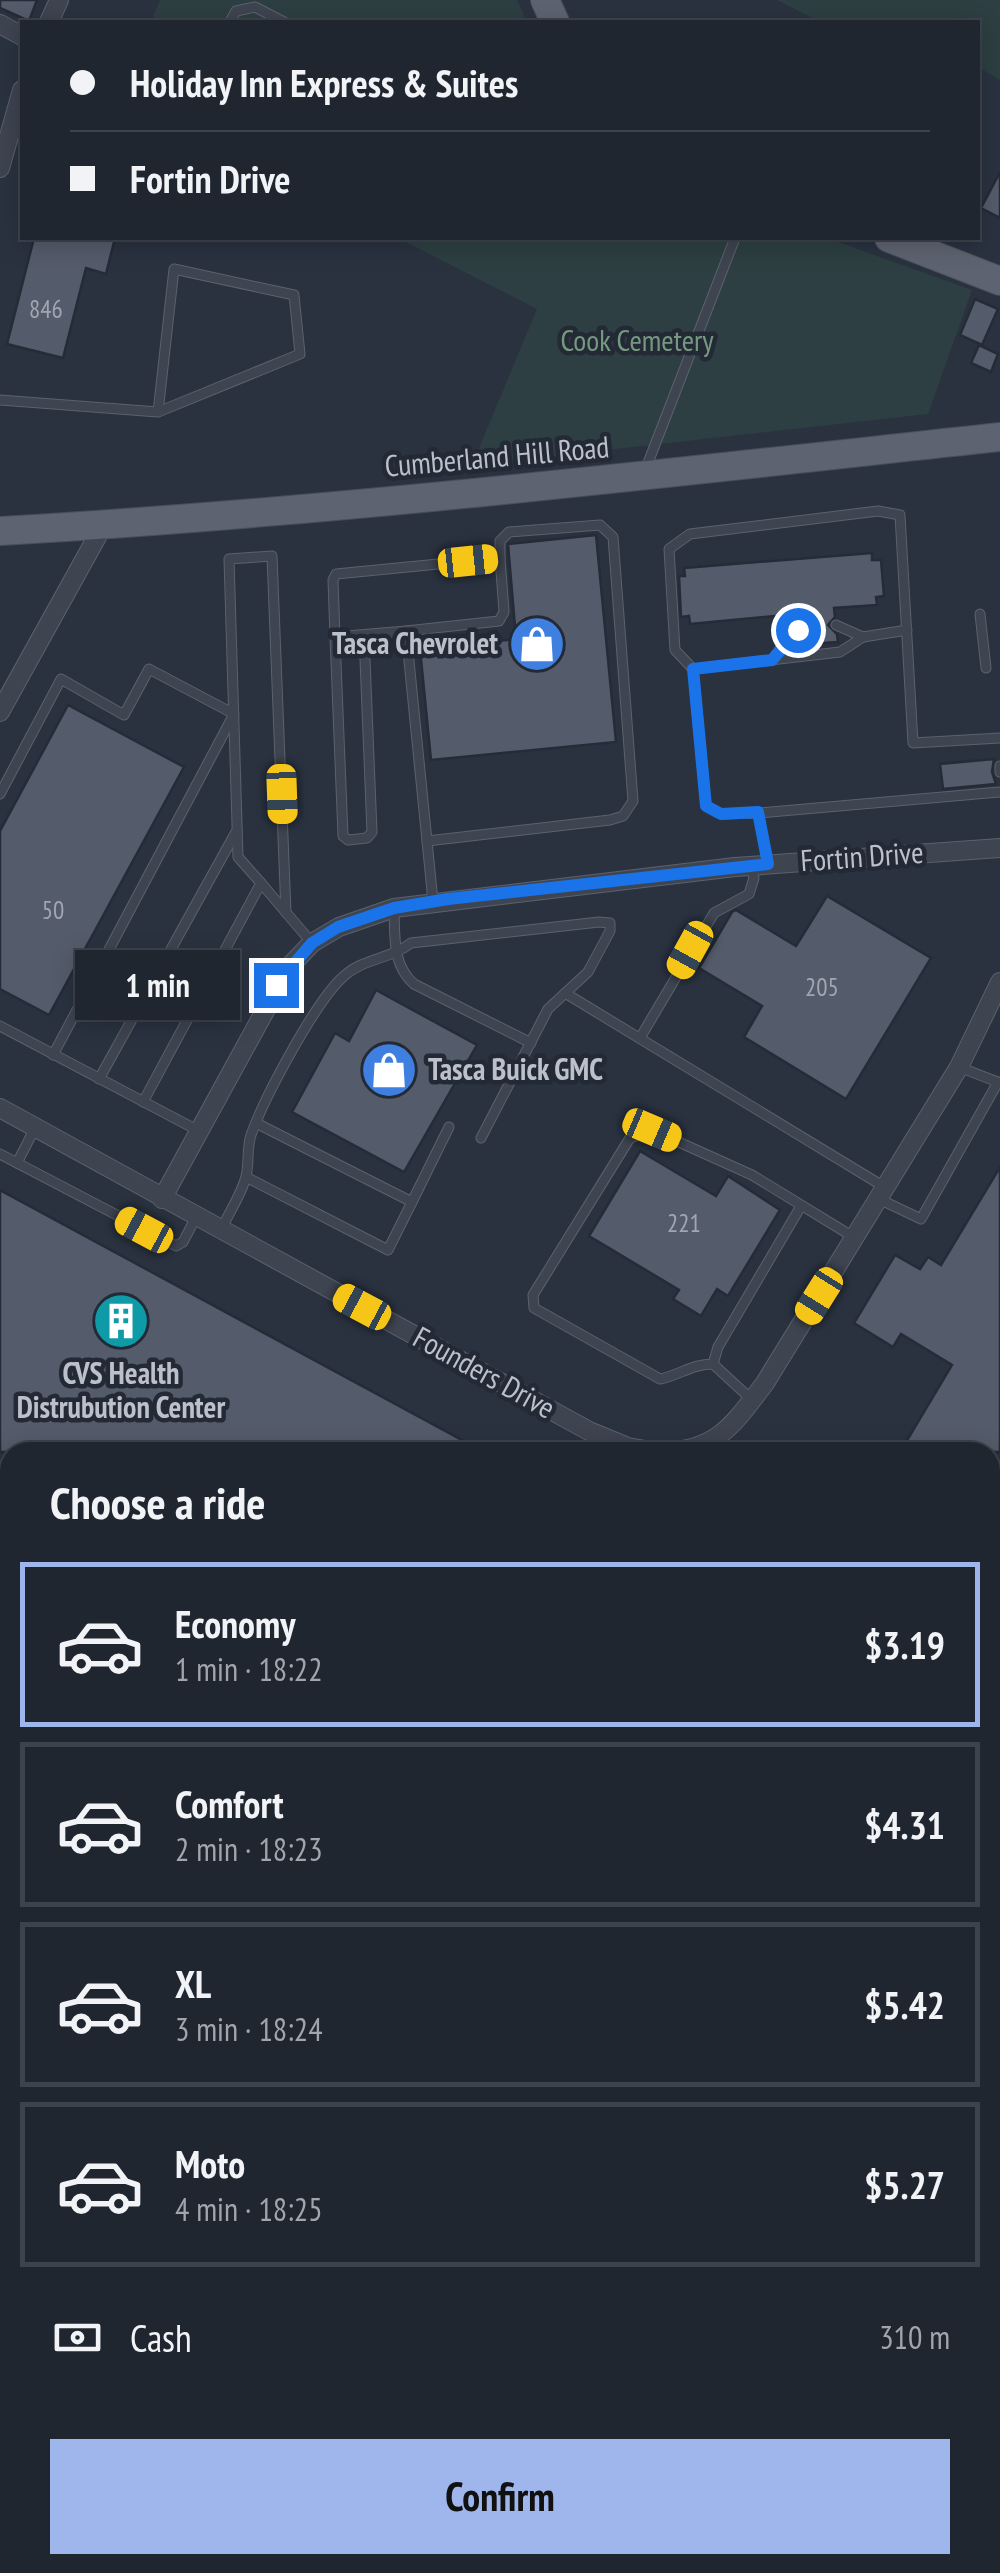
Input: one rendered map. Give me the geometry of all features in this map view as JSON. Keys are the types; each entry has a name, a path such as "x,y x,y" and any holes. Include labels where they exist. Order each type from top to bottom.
{"main road":[{"path":"895,240 1000,280"},
{"name":"Cumberland Hill Road","path":"0,532 644,476 1000,438"}],"street":[{"path":"0,168 20,97"},
{"path":"0,712 103,526"},
{"name":"Fortin Drive","path":"162,1199 276,985 312,943 338,927 394,908 433,901 759,865 1000,848"},
{"path":"709,1442 735,1422 752,1400 883,1194 959,1067 1000,982"},
{"name":"Founders Drive","path":"0,1108 196,1218 616,1442"}],"lane":[{"path":"231,20 236,11 256,7 280,20"},
{"path":"644,476 734,240"},
{"path":"0,400 158,412 300,354 294,295 174,269 158,412"},
{"path":"1000,738 913,743 900,515 878,511 690,534 670,549 675,650 693,669 706,806 721,814 1000,792"},
{"path":"335,637 499,622 504,612 500,541 510,532 600,525 612,537 633,801 622,816 610,820 427,842"},
{"path":"286,913 272,556 228,559 238,857 261,883 286,913 312,943"},
{"path":"364,635 372,832 367,838 348,840 343,836 333,580 336,574 500,558"},
{"path":"980,614 986,668"},
{"path":"772,660 790,636 808,626"},
{"path":"836,626 863,637"},
{"path":"693,669 840,652 863,637 907,630"},
{"path":"406,631 433,901"},
{"path":"0,794 62,679 124,716 149,669 234,714"},
{"path":"53,1054 234,714"},
{"path":"640,1038 714,913 749,894 759,865 758,812"},
{"path":"99,1079 236,831"},
{"path":"143,1102 261,883"},
{"path":"394,908 396,954 402,973 414,984 531,1043"},
{"path":"220,1230 246,1177 246,1155 256,1123 324,996 346,974 381,956 396,954 412,943 610,923 610,931 588,972 548,1009 481,1138"},
{"path":"564,993 921,1219 999,1082 959,1067"},
{"path":"0,1026 199,1131"},
{"path":"256,1123 412,1202"},
{"path":"246,1177 388,1250 449,1127"},
{"path":"17,1163 35,1128"},
{"path":"752,1400 713,1364 694,1364 678,1375 660,1379 534,1308 534,1295 630,1138 652,1130 736,1167 855,1238"},
{"path":"0,1154 176,1246 184,1242 196,1218"},
{"path":"713,1364 718,1346 802,1206"},
{"path":"714,1440 718,1442"}],"green space":[{"path":"160,0 517,0 526,20 152,20"},
{"path":"777,0 1000,0 1000,80 980,68 980,20 816,20"},
{"name":"Cook Cemetery","path":"402,240 833,240 972,290 928,414 472,465 537,309"}],"building":[{"path":"0,0 37,0 29,20 0,8"},
{"path":"1000,172 1000,218 981,208"},
{"path":"33,240 114,240 106,274 86,268 63,358 7,344"},
{"path":"975,299 998,309 982,345 960,335"},
{"path":"979,345 998,354 991,372 971,363"},
{"name":"Tasca Chevrolet","path":"596,535 616,742 431,760 420,649 516,639 508,544"},
{"path":"872,553 872,560 881,560 884,596 876,597 877,605 834,608 835,617 828,625 837,634 838,642 809,644 808,635 816,625 806,613 690,624 689,616 681,617 679,576 685,576 684,568"},
{"path":"68,705 184,767 49,1015 0,989 0,831"},
{"path":"994,759 992,772 996,784 943,789 940,764"},
{"path":"827,896 931,958 846,1099 744,1037 762,1006 699,968 732,912 736,910 796,946"},
{"name":"Tasca Buick GMC","path":"376,990 477,1045 404,1172 292,1112 335,1033 349,1041"},
{"path":"640,1151 716,1196 728,1176 780,1210 728,1296 717,1289 701,1316 673,1299 679,1290 589,1236"},
{"path":"1000,1167 1000,1442 906,1442 952,1365 901,1334 893,1347 854,1323 895,1255 920,1269 928,1257 941,1265"},
{"name":"CVS Health Distrubution Center","path":"0,1190 466,1442 0,1442"}],"place":[{"name":"Tasca Chevrolet","path":"537,644"},
{"name":"Tasca Buick GMC","path":"389,1070"},
{"name":"CVS Health Distrubution Center","path":"121,1321"}],"route":[{"path":"276,985 312,943 338,927 394,908 768,864 758,812 721,814 706,806 693,669 772,660 798,630"}]}
